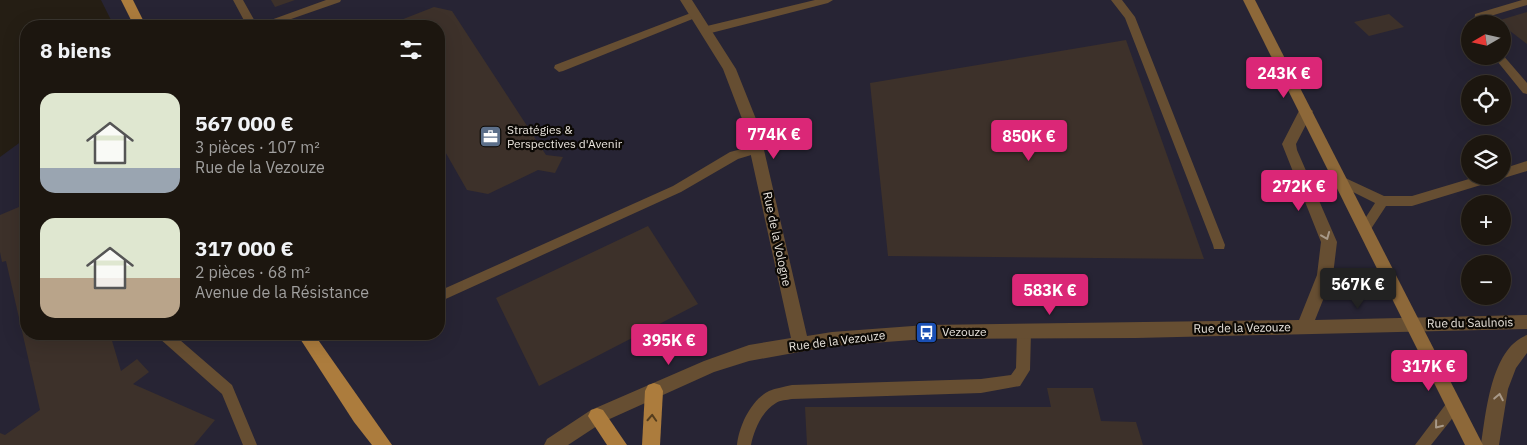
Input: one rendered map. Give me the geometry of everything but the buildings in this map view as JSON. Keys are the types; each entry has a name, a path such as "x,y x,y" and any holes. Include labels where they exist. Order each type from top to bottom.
{"main road":[{"path":"127,0 137,20"},
{"path":"1249,0 1474,445"},
{"path":"309,340 360,416 383,445"},
{"path":"651,445 654,391"},
{"path":"597,416 618,445"}],"street":[{"name":"Rue de la Vologne","path":"686,0 707,30 739,93 757,149 800,344"},
{"path":"1304,327 1322,285 1330,251 1329,242 1290,150 1289,144 1306,111"},
{"name":"Rue du Saulnois","path":"1413,324 1527,322"},
{"name":"Rue de la Vezouze","path":"555,443 597,416 726,361 749,354 800,344 863,335 1413,324"},
{"path":"1490,445 1507,367 1516,350 1527,342"}],"lane":[{"path":"238,0 249,20"},
{"path":"278,20 336,0"},
{"path":"707,30 828,0"},
{"path":"1116,0 1130,17 1219,246"},
{"path":"1482,15 1527,2"},
{"path":"558,68 696,14"},
{"path":"1506,65 1527,90"},
{"path":"445,295 677,189 734,155 757,149"},
{"path":"1511,171 1527,166"},
{"path":"1341,181 1383,201 1412,201 1466,185"},
{"path":"1365,228 1383,201"},
{"path":"744,445 750,424 772,397 792,392 981,386 1015,381 1023,370 1024,332"},
{"path":"171,340 227,390 248,444"},
{"path":"1422,445 1454,405"}],"shaded area":[{"path":"101,0 1527,0 1527,445 0,445 0,157 20,142 20,340 445,340 445,20 111,20"}],"place":[{"name":"Stratégies & Perspectives d'Avenir","path":"491,137"},
{"name":"Vezouze","path":"926,332"}]}
